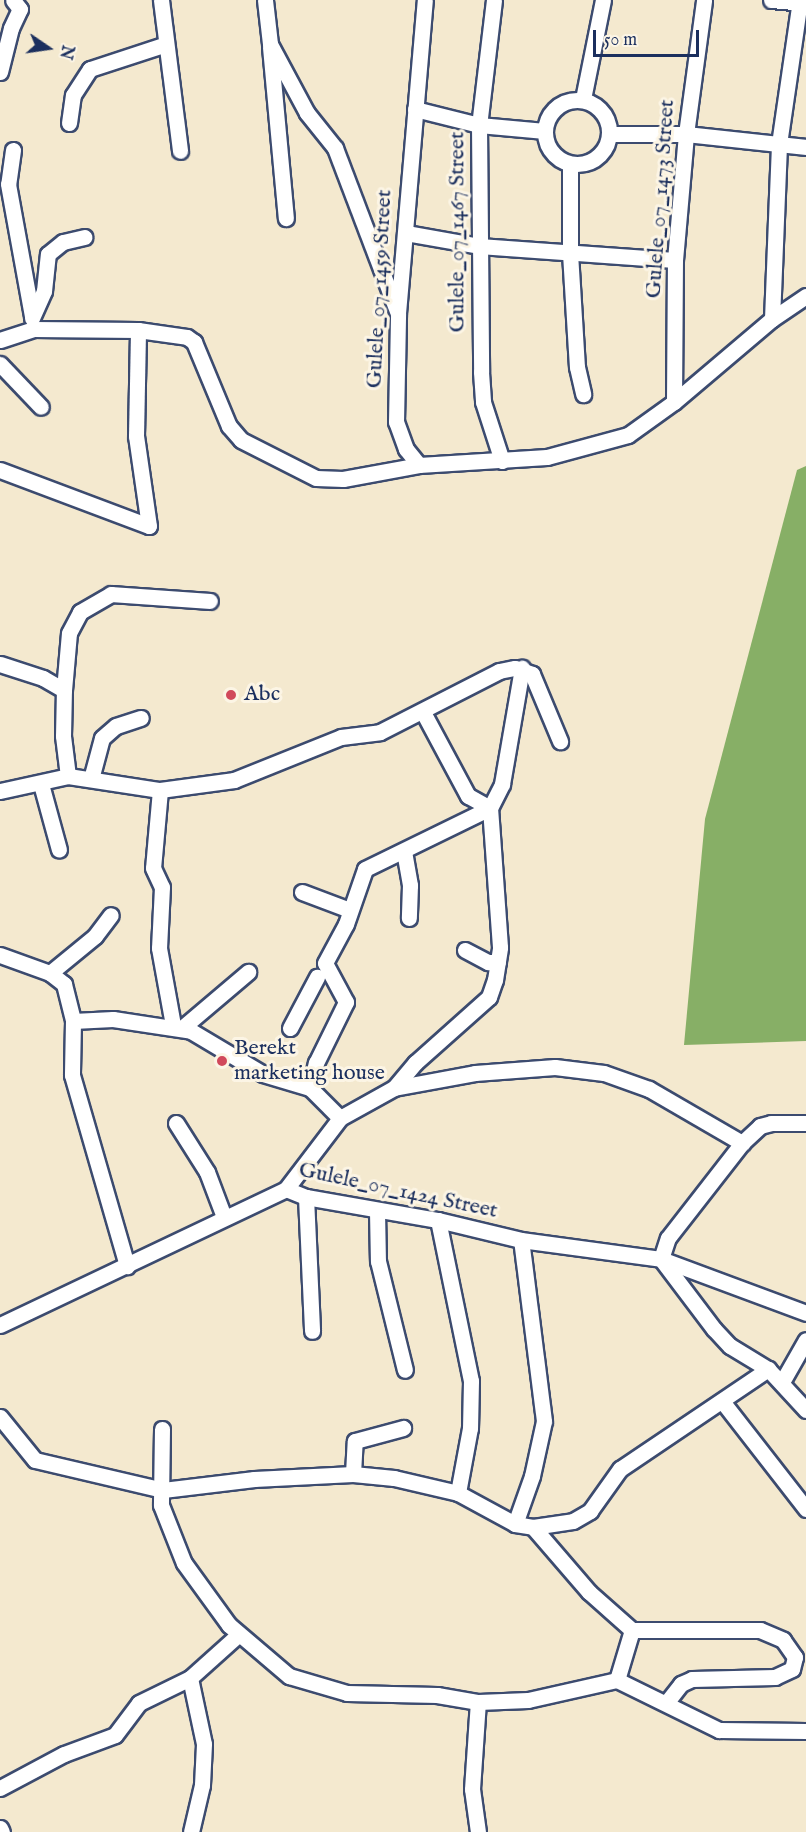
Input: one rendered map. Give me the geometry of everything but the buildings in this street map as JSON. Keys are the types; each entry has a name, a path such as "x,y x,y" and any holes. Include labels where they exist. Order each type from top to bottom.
{"street":[{"path":"0,72 11,28 20,9 13,0"},
{"path":"161,0 180,151"},
{"path":"265,0 286,218"},
{"name":"Gulele_07_1459 Street","path":"419,465 406,448 396,422 398,313 424,0"},
{"name":"Gulele_07_1467 Street","path":"494,0 479,124 479,246 483,402 502,461"},
{"path":"583,99 603,0"},
{"name":"Gulele_07_1473 Street","path":"674,402 675,260 686,134 704,0"},
{"path":"771,0 802,2 778,144 772,319"},
{"path":"69,123 73,95 90,69 166,44"},
{"path":"270,44 307,112 335,148 398,313"},
{"path":"583,99 601,109 609,134 599,156 591,161 570,164 552,152 545,131 552,110 561,103 583,99"},
{"path":"416,109 479,124 545,131"},
{"path":"609,134 686,134 806,147"},
{"path":"13,150 8,184 32,322"},
{"path":"570,164 570,253 577,367 583,394"},
{"path":"406,233 479,246 675,260"},
{"path":"32,322 44,291 48,255 63,242 84,237"},
{"path":"0,340 32,322 180,334 194,342 229,426 241,440 316,478 343,479 419,465 547,457 628,435 674,402 772,319 806,296"},
{"path":"0,470 148,526 136,436 138,330"},
{"path":"0,364 41,406"},
{"path":"68,776 63,736 64,690 69,633 80,612 111,594 210,601"},
{"path":"0,664 43,678 64,690"},
{"path":"394,1088 415,1063 489,997 498,962 490,808 502,784 522,668"},
{"path":"0,791 68,776 160,790 234,780 341,737 380,732 423,712 499,671 522,668 532,674 560,741"},
{"path":"423,712 468,796 490,808"},
{"path":"91,779 102,738 116,726 141,718"},
{"path":"40,784 59,850"},
{"path":"160,790 153,868 162,887 159,948 177,1026"},
{"path":"309,1088 320,1054 346,1002 344,993 333,981 325,963 350,910 365,869 490,808"},
{"path":"404,851 410,885 408,918"},
{"path":"302,892 350,910"},
{"path":"50,973 95,936 111,915"},
{"path":"465,950 498,962"},
{"path":"0,955 50,973 64,984 73,1021 72,1076 127,1266"},
{"path":"177,1026 248,972"},
{"path":"290,1028 312,975 333,981"},
{"path":"73,1021 113,1019 177,1026 263,1074 309,1088 340,1118"},
{"path":"286,1189 340,1118 394,1088 487,1072 555,1067 604,1073 650,1089 742,1143"},
{"path":"177,1123 207,1172 224,1217"},
{"path":"806,1123 771,1123 760,1126 742,1143 668,1238 661,1259 714,1329 730,1346 768,1369 806,1410"},
{"name":"Gulele_07_1424 Street","path":"0,1325 286,1189 306,1197 438,1220 521,1240 661,1259 806,1312"},
{"path":"306,1197 312,1331"},
{"path":"377,1211 378,1261 405,1370"},
{"path":"438,1220 471,1381 470,1428 458,1494"},
{"path":"515,1524 532,1476 544,1421 521,1240"},
{"path":"782,1382 806,1340"},
{"path":"0,1417 35,1460 163,1490 254,1479 353,1474 394,1478 458,1494 515,1524 533,1527 573,1521 590,1511 620,1468 768,1369"},
{"path":"722,1401 806,1509"},
{"path":"353,1474 355,1441 403,1428"},
{"path":"162,1429 163,1490 161,1505 166,1524 184,1563 238,1635 289,1676 321,1689 366,1695 436,1695 478,1702 528,1700 617,1680 719,1730 806,1731"},
{"path":"533,1527 589,1592 632,1630 760,1630 783,1640 795,1657 792,1669 776,1677 692,1678 681,1684 666,1703"},
{"path":"617,1680 632,1630"},
{"path":"0,1788 64,1754 115,1735 139,1703 190,1678 238,1635"},
{"path":"190,1678 204,1744 202,1785 191,1832"},
{"path":"478,1702 472,1789 478,1832"},
{"path":"0,1828 2,1832"}],"green space":[{"path":"806,466 806,1041 684,1045 705,819 797,470"}],"place":[{"name":"Abc","path":"231,695"},
{"name":"Berekt marketing house","path":"222,1061"}]}
